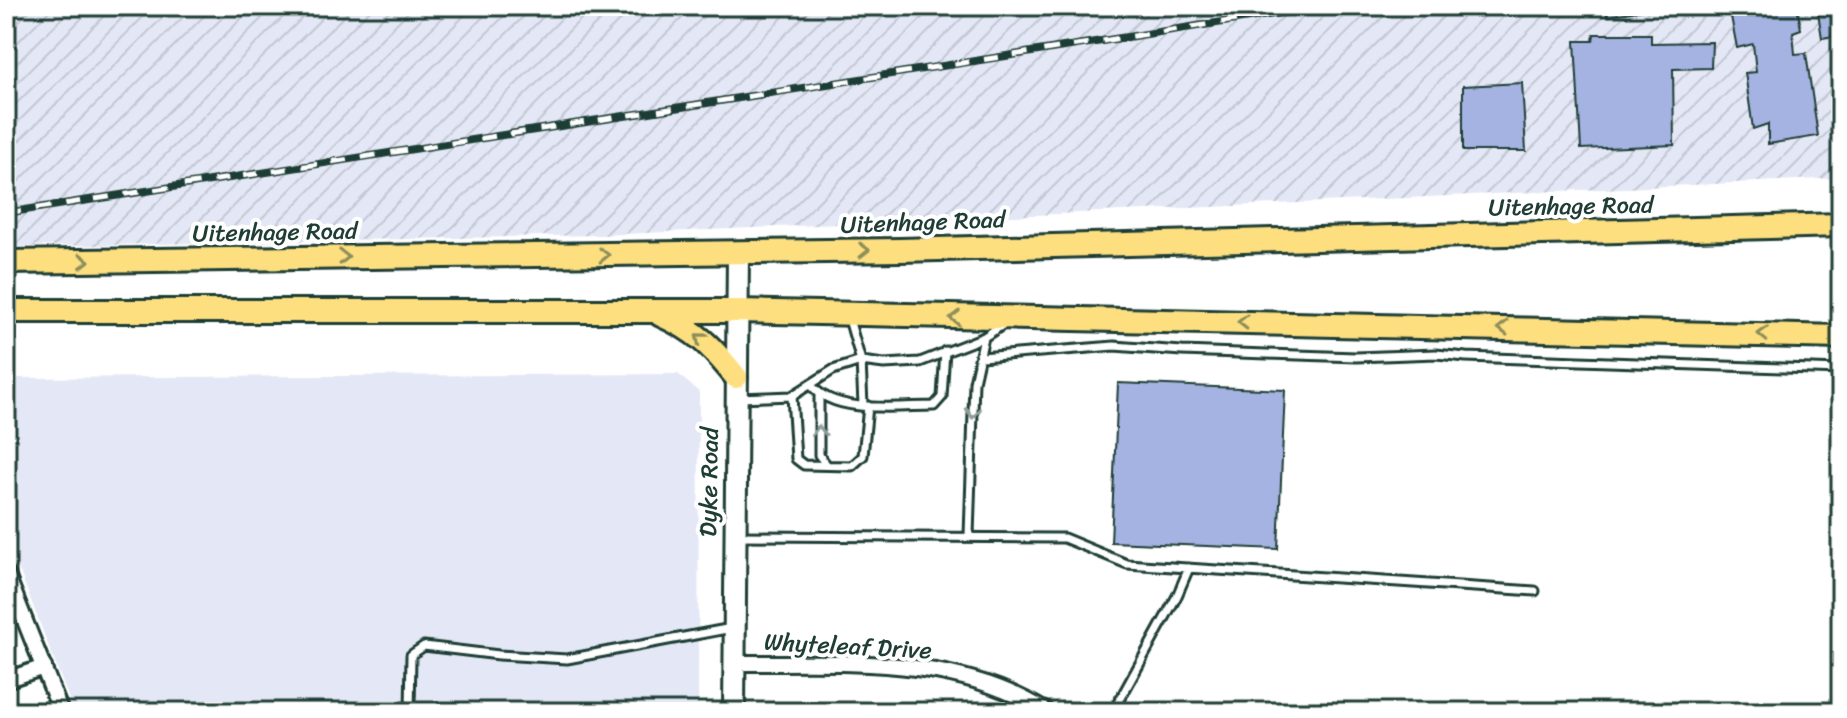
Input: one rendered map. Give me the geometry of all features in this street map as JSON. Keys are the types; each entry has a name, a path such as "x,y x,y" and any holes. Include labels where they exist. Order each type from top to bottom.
{"main road":[{"name":"Uitenhage Road","path":"6,262 738,252 1841,225"},
{"path":"6,311 736,311 1841,337"},
{"path":"654,312 692,330 707,342 736,388"}],"street":[{"name":"Dyke Road","path":"734,712 738,252"},
{"path":"6,573 61,712"},
{"name":"Whyteleaf Drive","path":"734,663 918,667 991,685 1047,712"},
{"path":"6,680 44,667"}],"lane":[{"path":"792,396 796,459 804,465 852,466 863,456 866,405 861,361 848,316"},
{"path":"736,388 792,396 833,370 861,361 884,364 920,362 984,337 1012,319"},
{"path":"969,536 974,382 984,337"},
{"path":"981,357 1114,346 1356,357 1436,354 1841,370"},
{"path":"811,385 819,393 839,403 934,406 942,397 945,351"},
{"path":"819,393 819,455 828,465"},
{"path":"734,536 1064,538 1127,564 1535,591"},
{"path":"1113,712 1177,596 1189,568"},
{"path":"410,712 411,655 424,646 567,659 734,628"}],"shaded area":[{"path":"6,6 1841,6 1841,178 601,235 6,247"},
{"path":"678,374 699,392 698,712 74,712 6,536 6,381 9,378"}],"building":[{"path":"1606,6 1668,6 1607,16"},
{"path":"1729,6 1797,6 1801,29 1793,32 1795,54 1806,53 1818,136 1768,144 1768,124 1753,129 1745,73 1756,72 1753,44 1737,48"},
{"path":"1817,6 1841,6 1841,35 1822,38"},
{"path":"1594,34 1651,34 1651,43 1712,42 1711,68 1673,69 1674,145 1581,149 1575,41 1593,41"},
{"path":"1522,83 1526,151 1463,151 1463,86"},
{"path":"1118,383 1285,390 1278,549 1111,542"}],"railway":[{"path":"6,213 1325,6"}]}
